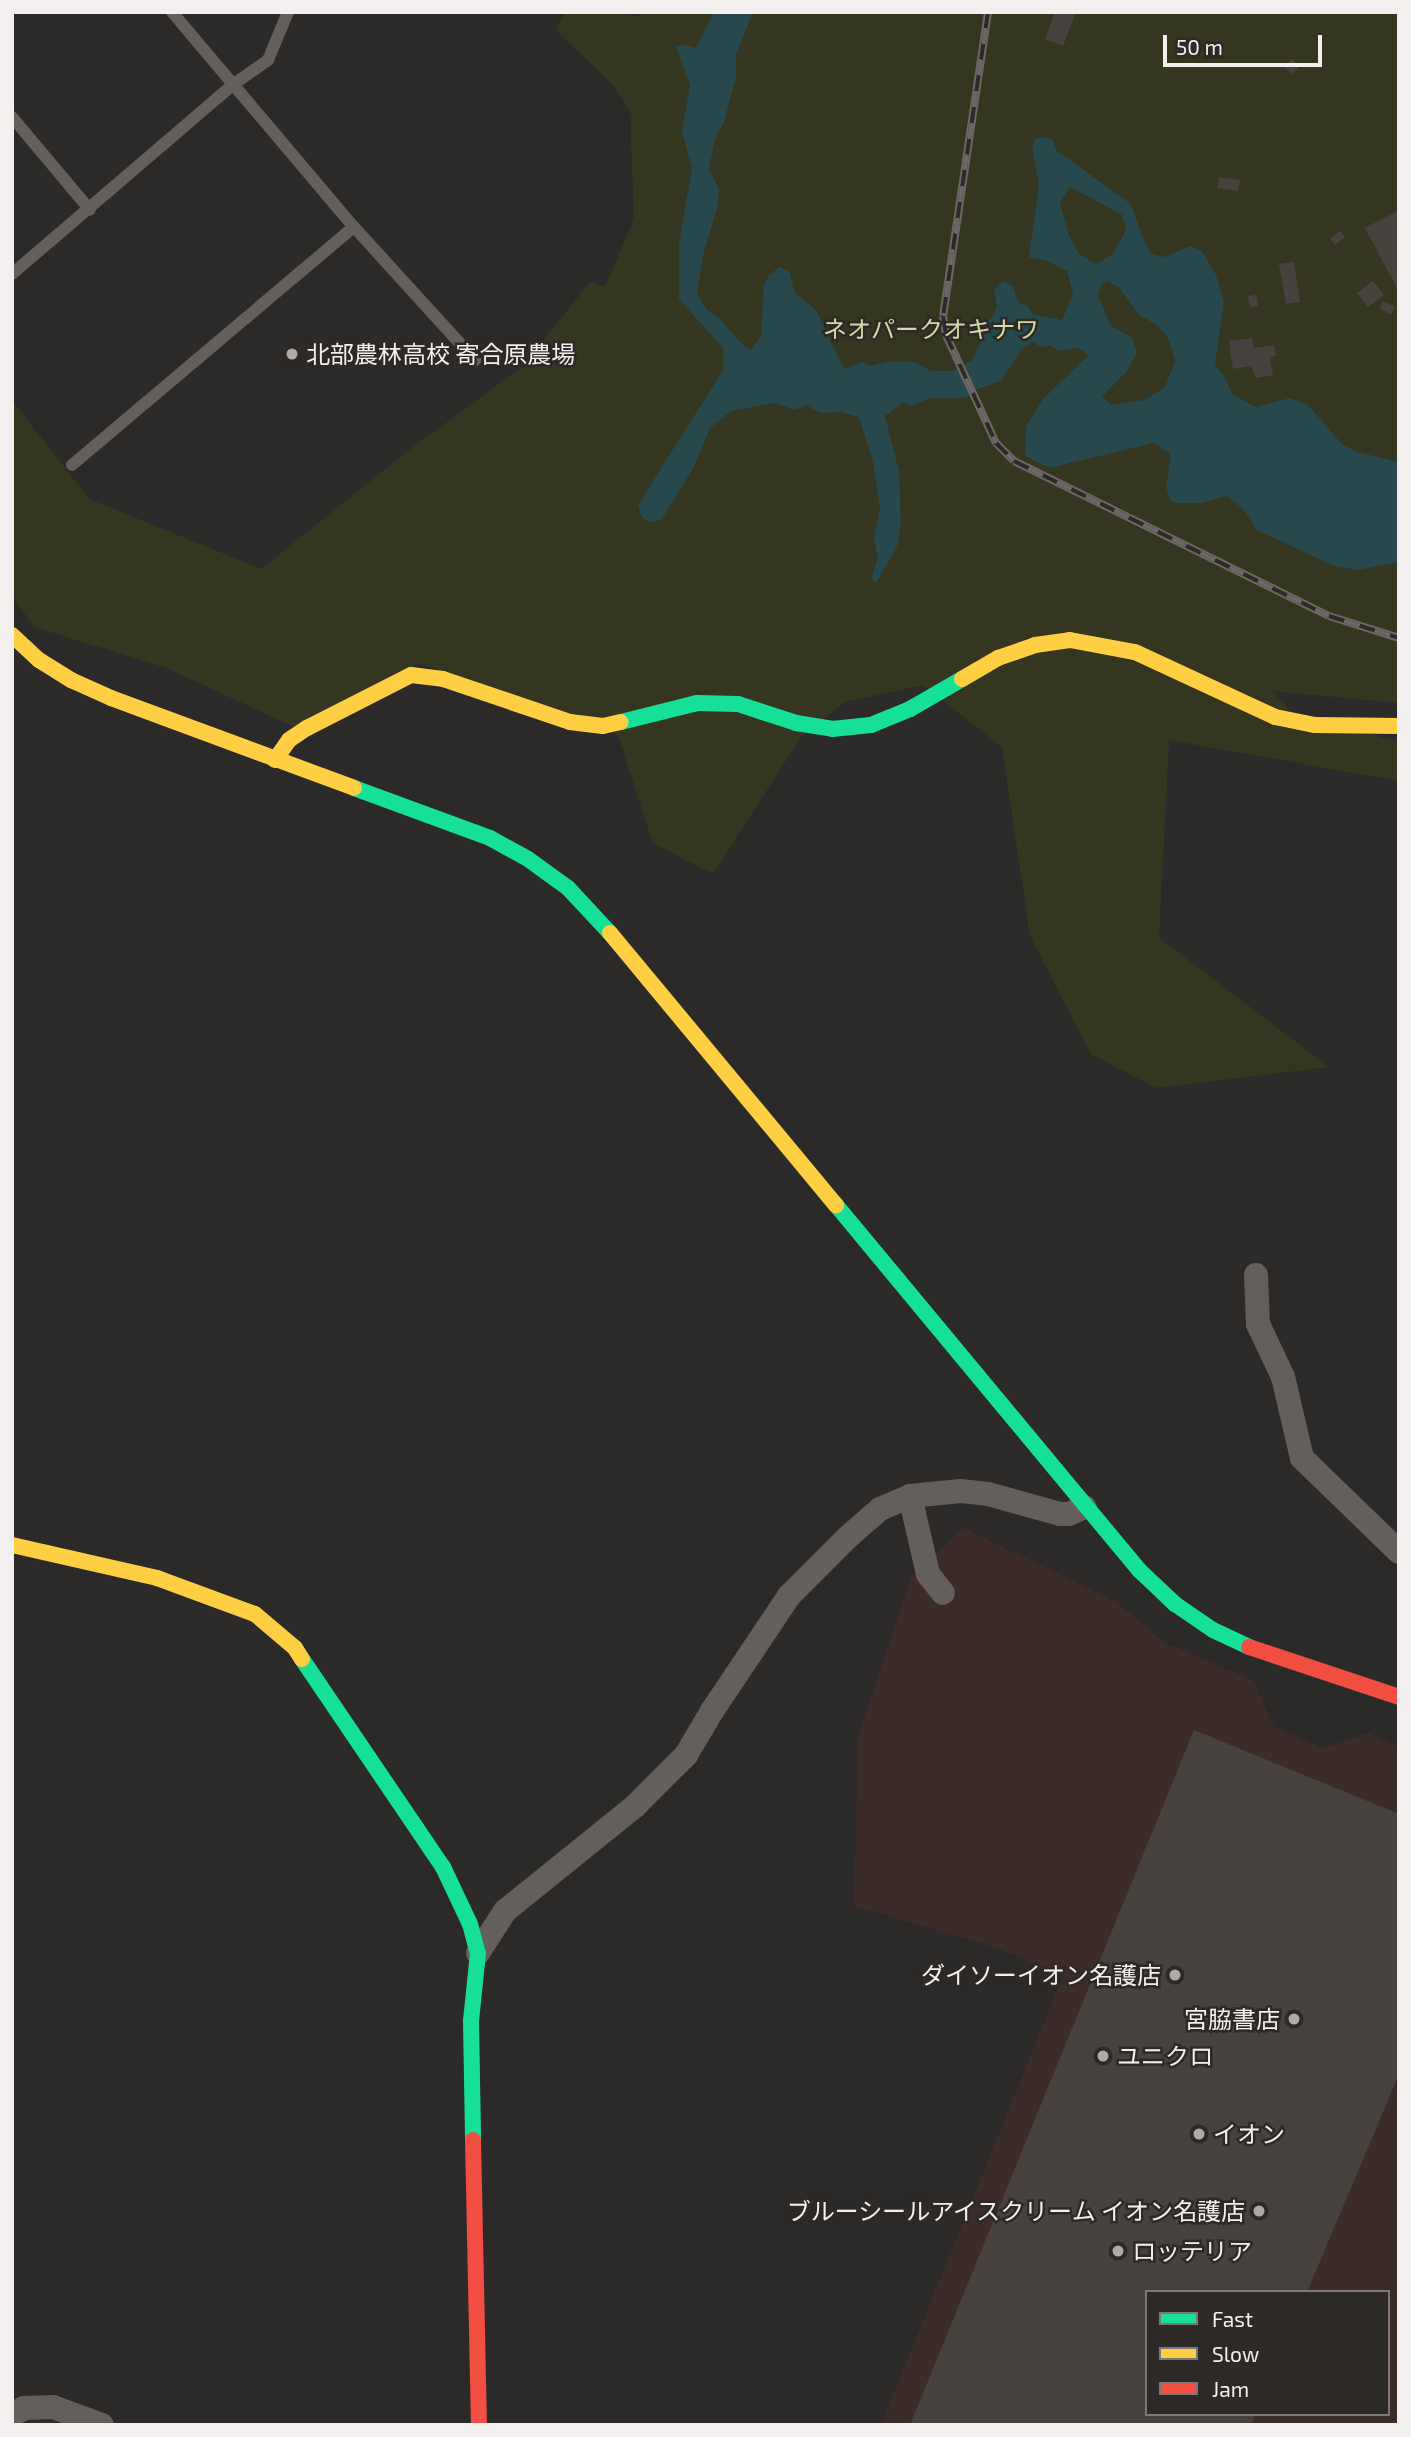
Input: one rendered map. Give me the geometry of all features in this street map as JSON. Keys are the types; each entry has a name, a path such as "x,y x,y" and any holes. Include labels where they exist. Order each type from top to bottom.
{"street":[{"path":"12,635 39,660 71,680 275,760 490,838 528,859 568,888 597,917 1139,1570 1175,1604 1213,1630 1252,1649 1399,1697"},
{"path":"275,760 289,740 307,728 411,675 443,680 570,722 603,726 697,703 738,704 796,723 832,729 871,725 910,709 998,658 1035,645 1070,640 1135,652 1275,717 1315,725 1399,726"},
{"path":"1256,1275 1258,1324 1283,1377 1302,1458 1399,1552"},
{"path":"478,1953 505,1911 634,1807 686,1755 712,1711 789,1596 880,1509 910,1496 939,1491 988,1494 1060,1514 1069,1514 1086,1507"},
{"path":"910,1496 928,1574 943,1593"},
{"path":"12,1545 196,1589 255,1614 295,1648 443,1867 470,1924 478,1953 471,2021 479,2425"},
{"path":"12,2414 24,2408 54,2407 102,2425"}],"lane":[{"path":"173,12 354,227 475,360"},
{"path":"12,274 234,84 268,60 288,12"},
{"path":"12,117 90,210"},
{"path":"72,465 354,227"}],"shaded area":[{"name":"イオン","path":"964,1528 1118,1603 1163,1642 1254,1681 1274,1727 1324,1749 1368,1733 1399,1747 1399,2425 881,2425 1063,1976 995,1947 854,1906 858,1739 912,1575"}],"green space":[{"name":"ネオパークオキナワ","path":"565,12 624,12 636,17 647,12 1399,12 1399,703 1272,691 1293,713 1399,742 1399,781 1169,740 1159,938 1329,1067 1156,1088 1091,1054 1030,936 1002,747 923,685 845,702 801,737 713,874 653,843 618,735 418,663 294,727 167,668 34,627 12,595 12,400 89,499 259,568 264,567 405,453 522,367 590,282 605,287 634,219 630,113 614,86 555,29"}],"water":[{"path":"714,12 753,12 736,55 736,77 724,122 715,139 709,169 719,189 718,205 704,252 697,293 706,309 720,319 743,345 751,350 761,336 764,284 769,275 780,267 790,272 794,292 816,310 844,369 862,362 870,366 891,361 914,362 931,371 952,371 972,360 981,342 980,325 982,320 991,319 997,307 994,290 1003,281 1013,286 1018,302 1028,306 1032,314 1062,320 1073,294 1067,271 1048,261 1029,257 1039,186 1032,146 1035,139 1047,137 1053,140 1056,150 1131,204 1151,254 1165,257 1190,246 1202,251 1216,275 1224,302 1215,364 1225,377 1232,394 1256,407 1290,398 1308,405 1342,444 1357,452 1399,462 1399,562 1358,570 1334,566 1257,530 1242,508 1227,496 1201,503 1176,503 1170,500 1166,487 1171,454 1154,443 1049,468 1025,456 1026,426 1043,399 1089,355 1078,348 1058,351 1050,345 1042,347 1032,342 1021,350 1001,381 975,390 966,398 930,398 911,406 904,402 885,416 899,471 901,523 897,547 876,583 871,579 878,558 874,538 880,508 873,462 859,417 841,412 820,413 806,405 795,410 774,403 731,411 710,428 694,467 662,519 651,522 642,518 638,505 723,370 723,348 679,299 679,243 692,169 682,131 690,85 676,46 696,48","holes":["1070,187 1122,215 1126,230 1113,254 1096,264 1079,254 1069,236 1060,202","1107,281 1119,287 1138,314 1158,326 1168,338 1175,361 1165,387 1144,400 1111,405 1102,397 1126,372 1137,353 1132,338 1110,325 1098,296 1101,284"]}],"building":[{"path":"1055,12 1076,12 1063,46 1045,39"},
{"path":"1292,59 1300,66 1293,74 1284,67"},
{"path":"1219,177 1240,180 1238,191 1217,188"},
{"path":"1399,210 1399,292 1365,228"},
{"path":"1340,231 1345,237 1335,245 1330,239"},
{"path":"1294,262 1300,302 1286,304 1279,264"},
{"path":"1373,281 1384,295 1368,307 1357,293"},
{"path":"1256,295 1258,306 1250,308 1248,296"},
{"path":"1383,301 1395,307 1391,315 1379,308"},
{"path":"1252,338 1254,348 1274,345 1276,356 1270,357 1273,375 1256,378 1251,366 1233,369 1229,341"},
{"path":"1194,1730 1399,1814 1399,2074 1308,2290 1145,2290 1145,2416 1254,2416 1251,2425 910,2425"}],"railway":[{"path":"988,12 943,316 946,335 996,443 1014,461 1329,616 1399,638"}],"traffic: fast":[{"path":"621,722 697,703 738,704 796,723 832,729 871,725 910,709 962,679"},
{"path":"354,788 490,838 528,859 568,888 610,933"},
{"path":"836,1205 1139,1570 1175,1604 1213,1630 1249,1647"},
{"path":"302,1659 443,1867 470,1924 478,1953 471,2021 473,2140"}],"traffic: slow":[{"path":"12,635 39,660 71,680 111,698 354,788"},
{"path":"962,679 998,658 1035,645 1070,640 1135,652 1275,717 1315,725 1399,726"},
{"path":"275,760 289,740 307,728 411,675 443,679 570,722 603,726 621,722"},
{"path":"610,933 836,1205"},
{"path":"12,1545 157,1578 255,1614 295,1648 302,1659"}],"traffic: jam":[{"path":"1249,1647 1399,1697"},
{"path":"473,2140 479,2425"}],"place":[{"name":"北部農林高校 寄合原農場","path":"292,354"},
{"name":"ダイソーイオン名護店","path":"1175,1975"},
{"name":"宮脇書店","path":"1294,2019"},
{"name":"ユニクロ","path":"1103,2056"},
{"name":"イオン","path":"1199,2134"},
{"name":"ブルーシールアイスクリーム イオン名護店","path":"1259,2211"},
{"name":"ロッテリア","path":"1118,2251"}]}
